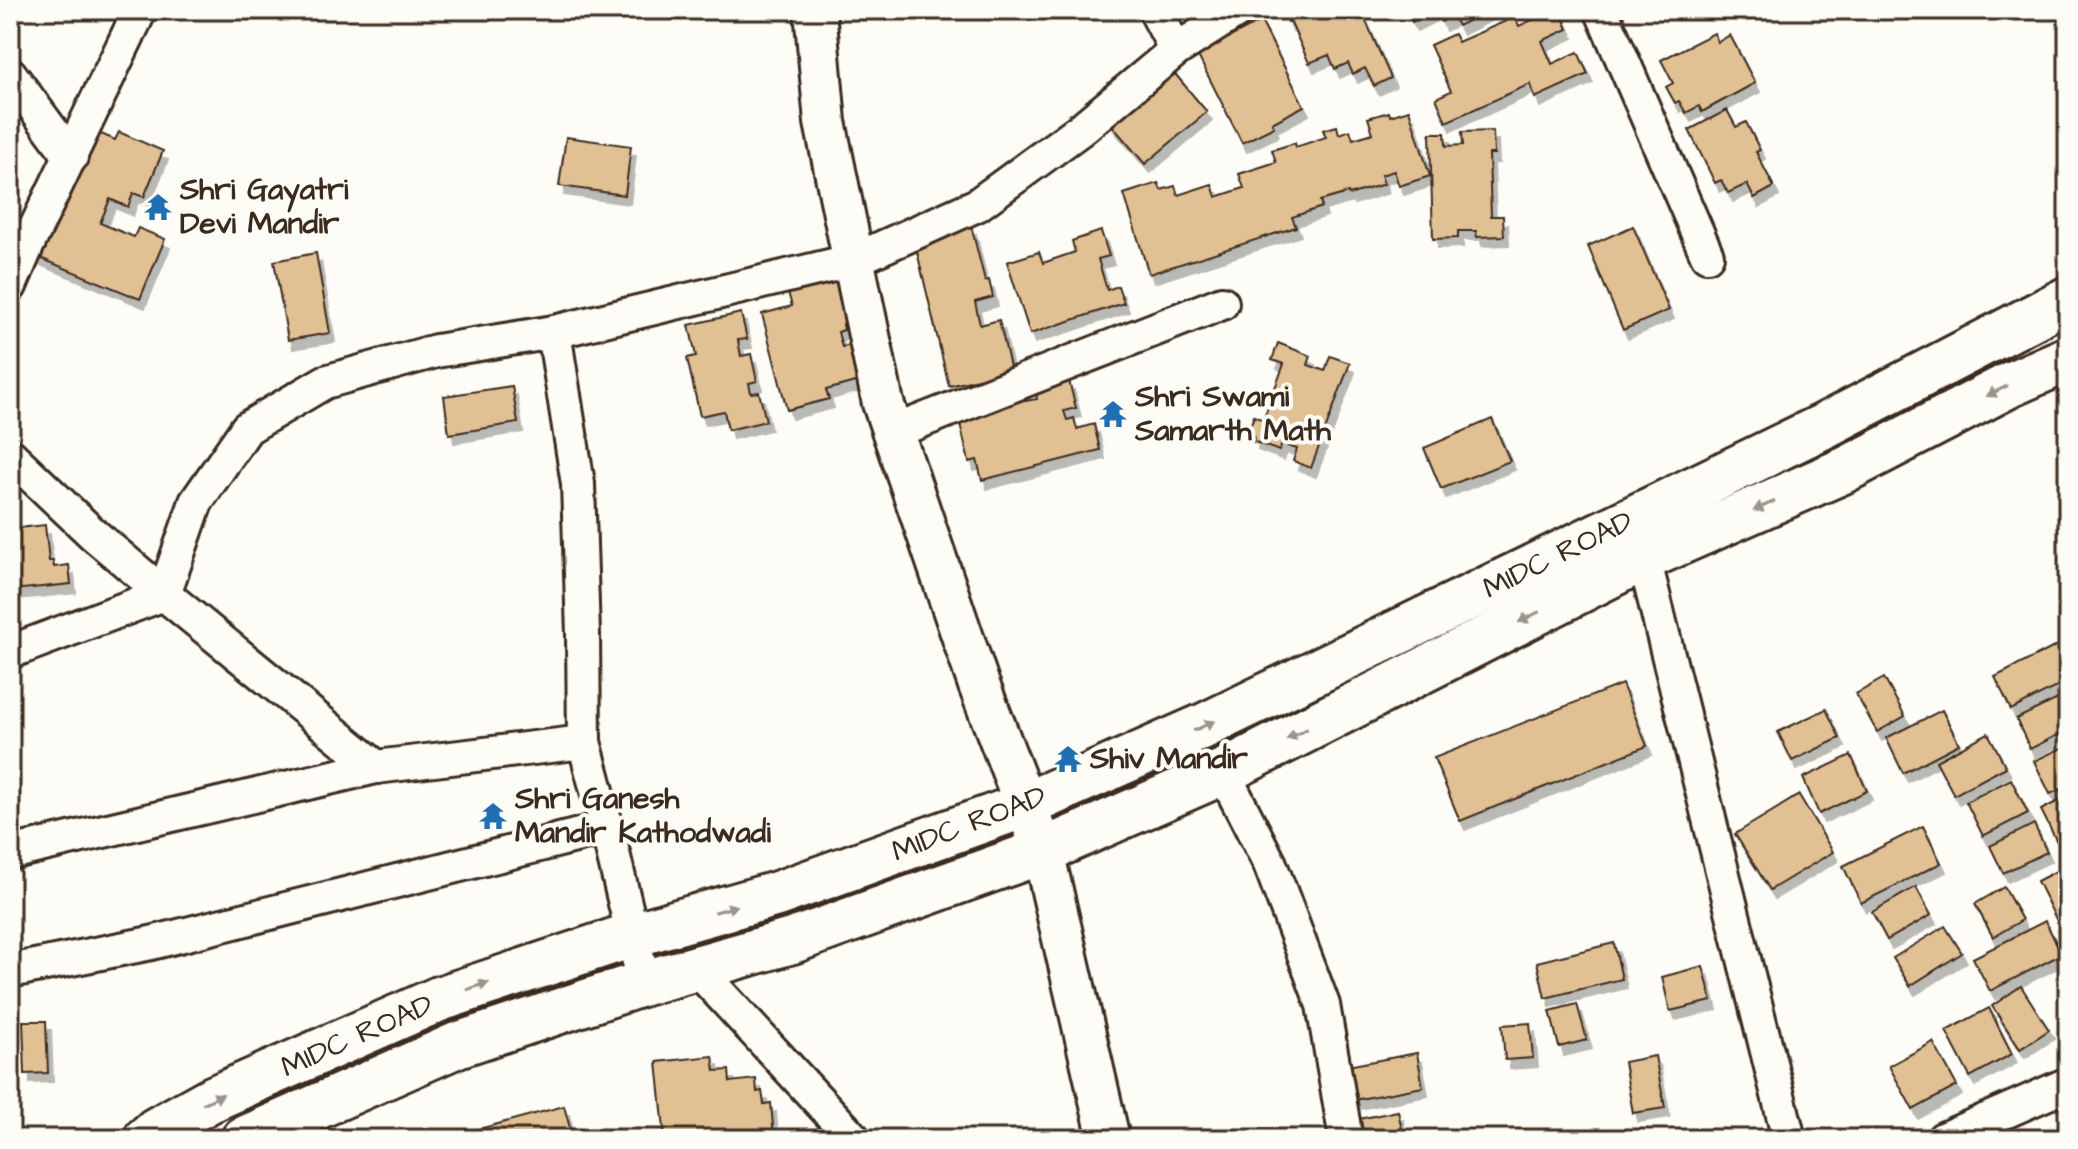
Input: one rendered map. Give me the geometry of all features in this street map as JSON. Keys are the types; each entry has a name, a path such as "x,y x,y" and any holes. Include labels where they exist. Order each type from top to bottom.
{"main road":[{"name":"MIDC ROAD","path":"146,1139 156,1130 210,1100 439,999 632,935 777,894 1025,805 1202,727 1824,426 2068,299"},
{"name":"MIDC ROAD","path":"244,1139 457,1045 644,983 792,941 1043,851 1223,772 1644,558 1845,470 2011,384 2068,359"}],"street":[{"path":"10,286 140,10"},
{"path":"815,10 825,122 883,403 979,685 1043,851 1109,1139"},
{"path":"1155,10 1176,50"},
{"path":"164,594 196,502 247,428 325,382 436,351 554,332 854,260 977,205 1081,129 1176,50 1239,10"},
{"path":"1601,10 1707,255"},
{"path":"10,74 71,157"},
{"path":"893,432 1222,303"},
{"path":"554,332 578,484 584,742 644,983"},
{"path":"10,455 93,534 376,767"},
{"path":"1644,558 1789,1139"},
{"path":"10,652 164,594"},
{"path":"10,853 376,767 584,742"},
{"path":"1223,772 1270,864 1323,1005 1346,1139"},
{"path":"10,971 151,943 607,828"},
{"path":"696,968 854,1139"},
{"path":"1943,1139 2068,1084"}],"building":[{"path":"1283,10 1361,10 1391,78 1374,86 1365,68 1353,74 1348,63 1335,69 1329,55 1309,63"},
{"path":"1406,10 1435,10 1412,22"},
{"path":"1436,10 1490,10 1458,26 1453,16 1441,22"},
{"path":"1560,10 1568,29 1542,41 1552,64 1578,52 1588,74 1535,98 1530,84 1446,122 1436,98 1451,91 1430,45 1454,34 1458,42 1515,17 1519,26"},
{"path":"1261,21 1304,106 1272,123 1274,127 1242,143 1197,54"},
{"path":"1714,33 1718,42 1730,35 1755,83 1702,112 1699,106 1686,113 1679,101 1675,103 1666,87 1673,83 1661,60"},
{"path":"1171,69 1207,112 1145,164 1109,122"},
{"path":"1409,110 1430,176 1399,186 1394,171 1381,175 1384,184 1320,201 1322,207 1292,217 1296,227 1149,274 1124,194 1158,183 1161,190 1175,186 1178,195 1212,184 1216,197 1244,188 1239,174 1276,162 1272,150 1295,143 1296,147 1326,137 1323,130 1337,126 1339,134 1350,130 1353,139 1373,133 1368,118"},
{"path":"1727,110 1736,127 1746,122 1760,150 1756,152 1774,187 1754,198 1747,184 1728,193 1721,180 1715,183 1689,130"},
{"path":"87,128 115,140 119,132 163,151 144,197 133,193 128,207 110,199 100,223 134,237 138,228 165,239 140,299 35,256"},
{"path":"1493,131 1494,154 1489,154 1491,216 1503,216 1504,236 1477,237 1476,231 1458,231 1458,238 1433,239 1430,133 1445,133 1446,146 1463,145 1462,132"},
{"path":"566,137 631,146 625,195 559,186"},
{"path":"971,225 985,281 989,280 993,297 975,302 980,325 999,320 1011,371 949,386 914,239"},
{"path":"1633,226 1669,310 1623,330 1588,246"},
{"path":"1101,231 1109,256 1098,259 1107,290 1118,286 1124,303 1030,334 1007,262 1039,252 1043,263 1075,252 1072,241"},
{"path":"316,253 330,333 288,340 274,261"},
{"path":"839,274 851,322 843,324 844,330 838,332 842,347 857,344 866,379 826,390 829,399 787,410 762,314 792,306 787,289"},
{"path":"741,313 747,339 738,340 741,356 751,354 757,381 749,383 751,393 759,392 766,421 728,430 724,411 700,416 687,358 696,356 689,325"},
{"path":"1278,343 1311,356 1308,365 1325,371 1330,356 1350,363 1311,468 1293,461 1297,449 1282,444 1279,451 1253,441 1254,436 1247,433 1254,416 1263,420 1284,364 1272,360"},
{"path":"1069,381 1076,408 1064,411 1067,420 1074,418 1077,429 1094,424 1100,450 982,480 977,460 969,462 957,411 1023,393 1025,401 1037,399 1035,390"},
{"path":"512,386 518,423 449,434 444,396"},
{"path":"1492,419 1510,461 1441,489 1424,448"},
{"path":"45,525 49,561 53,561 54,567 69,565 71,584 13,590 10,583 10,529"},
{"path":"2068,640 2068,681 2011,710 1995,677"},
{"path":"1884,678 1905,716 1877,732 1856,694"},
{"path":"1622,684 1647,746 1460,821 1434,758"},
{"path":"2068,694 2068,730 2030,749 2016,719"},
{"path":"1826,709 1840,738 1792,761 1778,732"},
{"path":"1942,710 1959,744 1903,773 1886,738"},
{"path":"1988,733 2006,767 1954,795 1936,761"},
{"path":"2068,745 2068,786 2050,794 2034,761"},
{"path":"1851,755 1867,791 1819,814 1803,778"},
{"path":"2011,779 2028,813 1983,836 1966,802"},
{"path":"1799,795 1833,852 1770,890 1735,834"},
{"path":"2068,796 2068,836 2057,842 2041,810"},
{"path":"2034,824 2047,852 2003,873 1990,846"},
{"path":"1923,826 1941,863 1861,903 1843,866"},
{"path":"2068,865 2068,943 2037,881"},
{"path":"1916,887 1931,915 1887,940 1872,912"},
{"path":"2004,887 2022,920 1993,937 1975,904"},
{"path":"2045,921 2062,954 1990,991 1973,958"},
{"path":"1945,926 1962,953 1910,986 1893,958"},
{"path":"1614,943 1622,979 1545,998 1537,962"},
{"path":"1703,966 1712,1001 1670,1011 1662,977"},
{"path":"2021,986 2049,1030 2020,1049 1992,1006"},
{"path":"1577,1004 1587,1040 1559,1047 1550,1011"},
{"path":"1989,1008 2012,1054 1970,1077 1946,1031"},
{"path":"23,1021 46,1021 48,1073 25,1074"},
{"path":"1530,1023 1533,1058 1505,1060 1502,1025"},
{"path":"1933,1042 1957,1086 1913,1110 1889,1066"},
{"path":"1417,1053 1423,1087 1349,1101 1342,1067"},
{"path":"713,1056 715,1071 729,1070 730,1082 756,1079 757,1092 762,1091 764,1104 771,1103 774,1138 665,1139 657,1062"},
{"path":"1655,1056 1665,1108 1633,1113 1624,1062"},
{"path":"564,1106 573,1139 442,1139"},
{"path":"1398,1111 1404,1139 1358,1139 1354,1120"}],"place":[{"name":"Shri Gayatri Devi Mandir","path":"158,207"},
{"name":"Shri Swami Samarth Math","path":"1113,414"},
{"name":"Shiv Mandir","path":"1068,759"},
{"name":"Shri Ganesh Mandir Kathodwadi","path":"493,816"}]}
